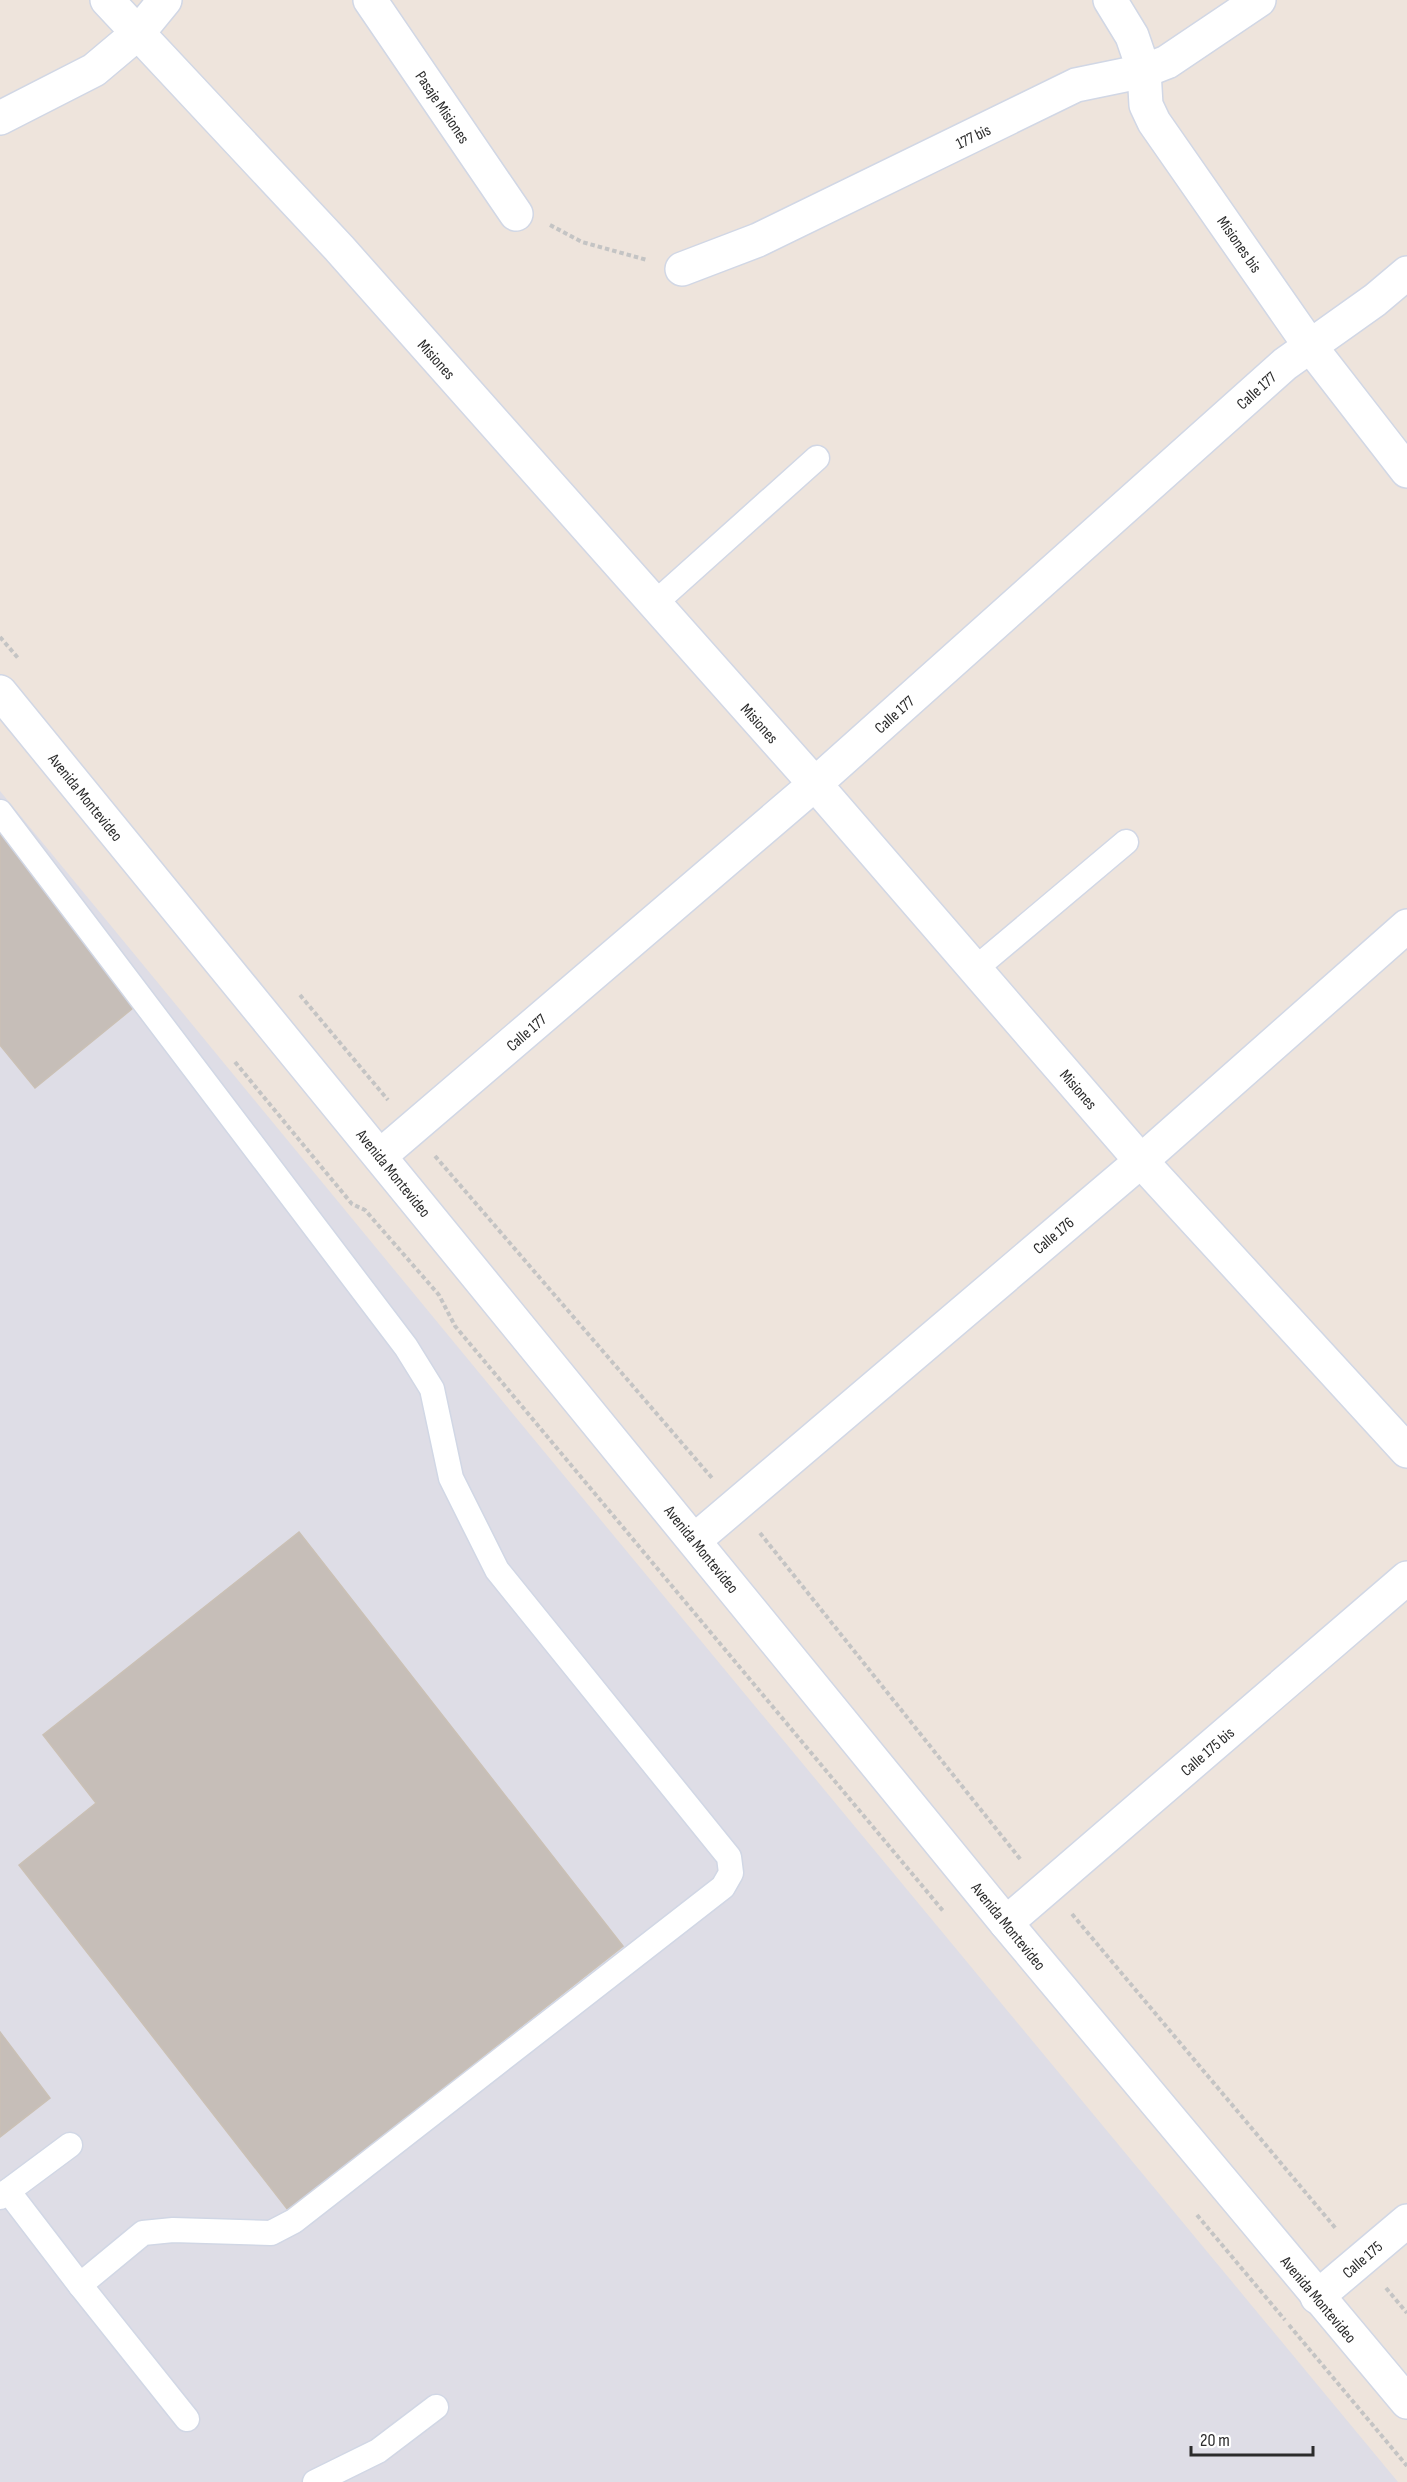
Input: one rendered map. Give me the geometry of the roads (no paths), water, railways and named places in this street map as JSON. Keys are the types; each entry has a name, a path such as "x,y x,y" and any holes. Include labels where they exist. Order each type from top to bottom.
{"street":[{"name":"Misiones","path":"107,0 339,248 815,784 1141,1161 1407,1451"},
{"path":"0,118 94,70 138,33 165,0"},
{"name":"Pasaje Misiones","path":"370,0 516,214"},
{"name":"Misiones bis","path":"1110,0 1132,36 1144,71 1146,105 1154,122 1310,346 1407,471"},
{"name":"177 bis","path":"682,269 758,240 1076,85 1144,71 1167,62 1259,0"},
{"name":"Calle 177","path":"380,1156 815,784 1285,364 1407,273"},
{"name":"Avenida Montevideo","path":"0,692 1006,1923 1407,2402"},
{"name":"Calle 176","path":"695,1540 1141,1161 1407,926"},
{"name":"Calle 175 bis","path":"1006,1923 1407,1578"},
{"name":"Calle 175","path":"1317,2297 1407,2221"}],"lane":[{"path":"654,604 817,459"},
{"path":"0,812 406,1347 432,1389 451,1478 496,1570 729,1857 731,1873 723,1887 294,2221 271,2233 173,2230 143,2233 80,2285"},
{"path":"975,969 1126,842"},
{"path":"70,2145 4,2194 187,2420"},
{"path":"315,2482 378,2451 436,2407"}]}
